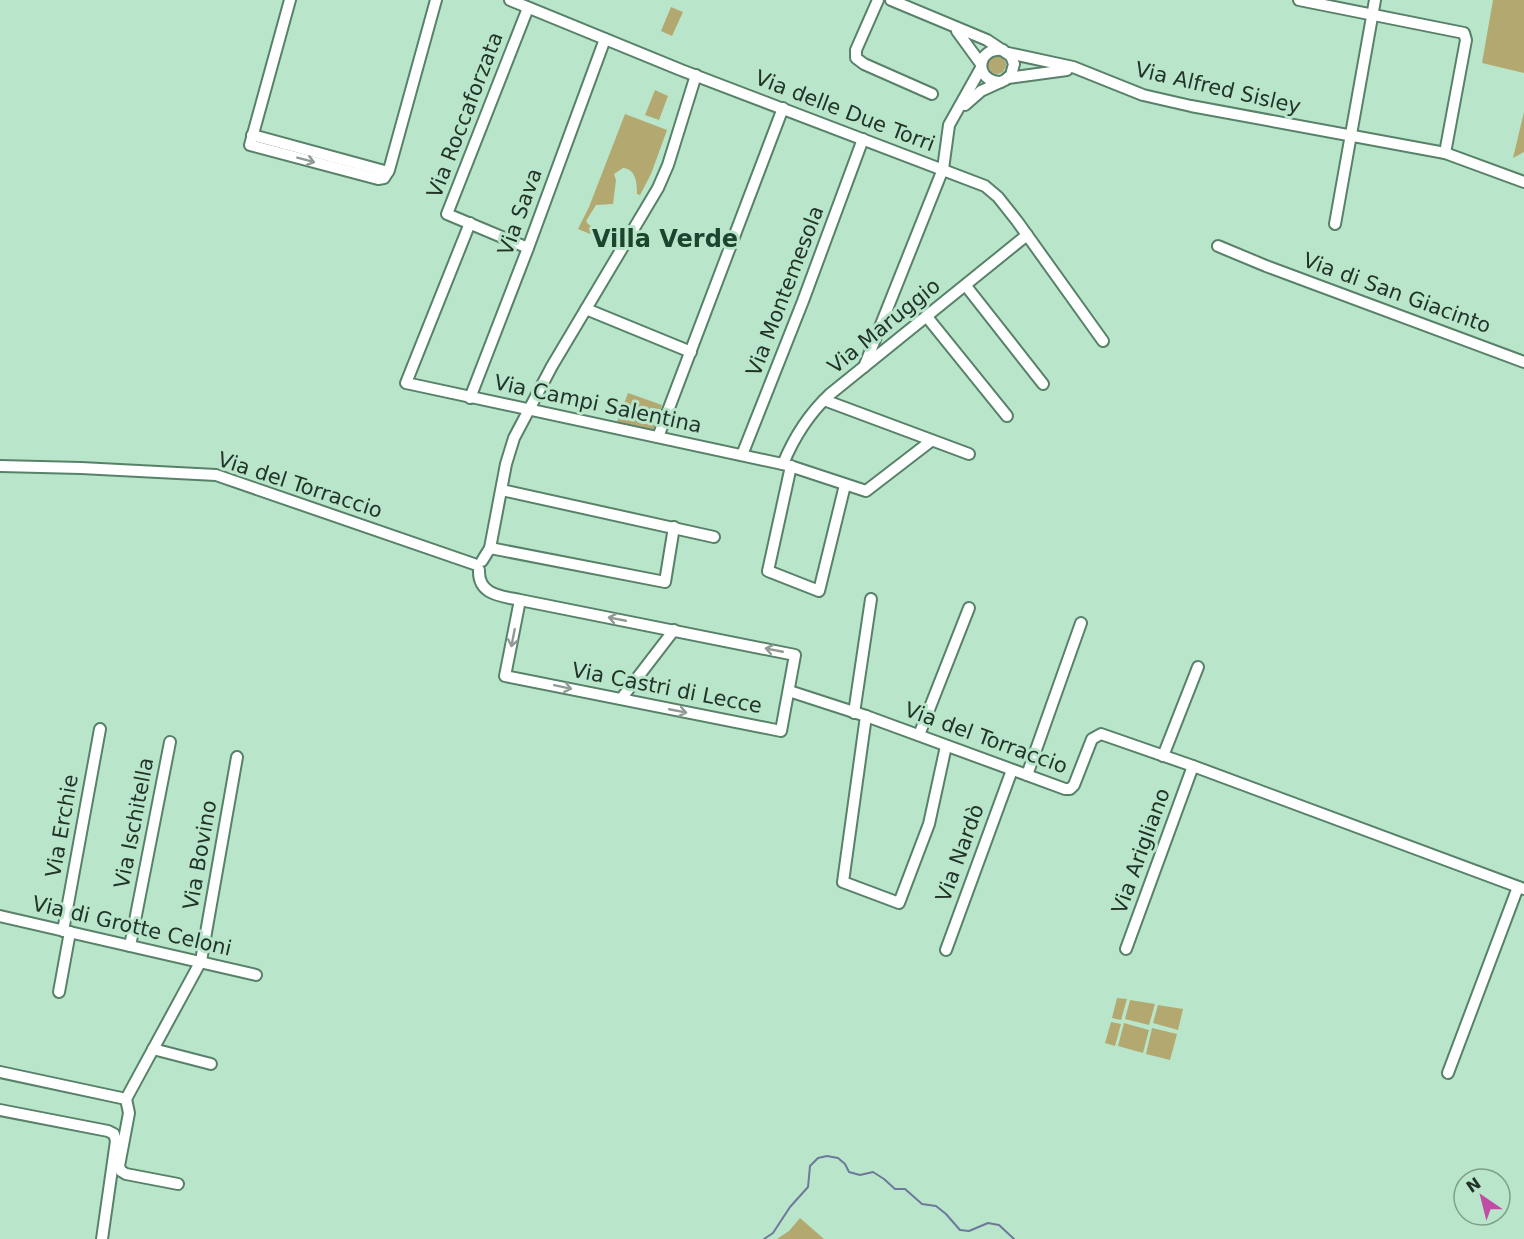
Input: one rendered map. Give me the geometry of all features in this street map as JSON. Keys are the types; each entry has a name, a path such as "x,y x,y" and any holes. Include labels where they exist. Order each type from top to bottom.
{"street":[{"path":"290,0 251,140 376,179 384,178 388,172 436,0"},
{"name":"Via delle Due Torri","path":"510,0 696,75 980,183 990,189 1027,235 1103,341"},
{"path":"878,0 855,52 856,58 864,64 932,94"},
{"name":"Via Alfred Sisley","path":"891,0 905,3 1005,51 1079,69 1143,95 1351,137 1445,153 1524,182"},
{"path":"1299,0 1460,31 1465,34 1466,40 1445,153"},
{"path":"1335,224 1375,0"},
{"name":"Via Roccaforzata","path":"470,223 447,214 528,8"},
{"path":"864,367 943,169 947,130 981,66 984,57 989,52 997,49 1005,51 1014,64 1013,71 1004,80 989,79 981,66 955,28"},
{"name":"Via Sava","path":"470,398 528,248 604,39"},
{"path":"958,110 981,91 1004,80 1044,72 1079,69"},
{"path":"696,75 668,165 658,188 586,309 514,438 506,464 490,548 478,565 479,580 488,592 520,600 795,655 789,692"},
{"path":"658,437 783,108"},
{"name":"Via Montemesola","path":"742,455 803,301 863,139"},
{"path":"470,223 528,248"},
{"name":"Via Campi Salentina","path":"470,223 406,383 787,465 866,491 932,441"},
{"name":"Via Maruggio","path":"845,485 819,591 768,571 787,465 801,428 824,400 1027,235"},
{"name":"Via di San Giacinto","path":"1218,246 1524,362"},
{"path":"966,286 1043,384"},
{"path":"586,309 691,352"},
{"path":"927,317 1007,416"},
{"path":"824,400 969,454"},
{"name":"Via del Torraccio","path":"0,466 116,469 216,475 478,565"},
{"path":"502,490 714,537"},
{"path":"490,548 665,582 674,527"},
{"name":"Via Castri di Lecce","path":"520,600 506,675 781,731 789,692"},
{"path":"854,713 872,600"},
{"path":"919,735 969,608"},
{"path":"1027,775 1081,623"},
{"path":"621,699 674,630"},
{"path":"1163,756 1198,667"},
{"name":"Via del Torraccio","path":"789,692 866,716 1065,789 1070,789 1074,785 1092,739 1098,734 1193,766 1521,888"},
{"path":"866,716 843,882 899,903 929,824 946,746"},
{"name":"Via Erchie","path":"59,992 66,931 100,729"},
{"name":"Via Ischitella","path":"130,946 170,742"},
{"name":"Via Bovino","path":"126,1099 201,961 237,757"},
{"name":"Via Arigliano","path":"1126,949 1193,766"},
{"name":"Via Nardò","path":"946,950 1012,770"},
{"path":"1448,1073 1521,888"},
{"name":"Via di Grotte Celoni","path":"0,916 256,975"},
{"path":"153,1049 211,1064"},
{"path":"0,1072 126,1099 129,1113 120,1170 126,1174 178,1184"},
{"path":"0,1110 114,1134 116,1141 102,1239"}],"shaded area":[{"path":"1493,0 1524,0 1524,73 1482,63"},
{"path":"671,7 683,12 672,36 661,31"},
{"path":"997,56 1003,59 1006,65 1003,71 997,74 991,71 988,65 991,59"},
{"path":"655,90 668,96 659,120 645,115"},
{"path":"1524,112 1524,152 1513,158"},
{"path":"625,114 667,130 651,174 640,195 637,194 633,174 623,168 614,174 616,180 613,204 596,205 586,221 604,237 615,237 612,243 578,229 589,207"},
{"path":"628,393 662,405 653,430 617,422"},
{"path":"1117,998 1127,999 1121,1020 1112,1018"},
{"path":"1130,1000 1155,1004 1149,1025 1125,1019"},
{"path":"1158,1005 1183,1009 1178,1030 1153,1023"},
{"path":"1111,1022 1121,1024 1115,1046 1105,1043"},
{"path":"1124,1023 1149,1030 1143,1053 1118,1046"},
{"path":"1152,1028 1177,1034 1170,1060 1146,1054"},
{"path":"800,1218 824,1239 777,1239 789,1231"}],"waterway":[{"path":"764,1239 773,1233 790,1207 808,1187 810,1166 818,1158 827,1156 838,1158 849,1172 860,1175 873,1172 895,1189 905,1189 922,1204 936,1206 960,1230 969,1231 988,1223 999,1225 1014,1239"}],"district":[{"name":"Villa Verde","path":"665,239"}]}
